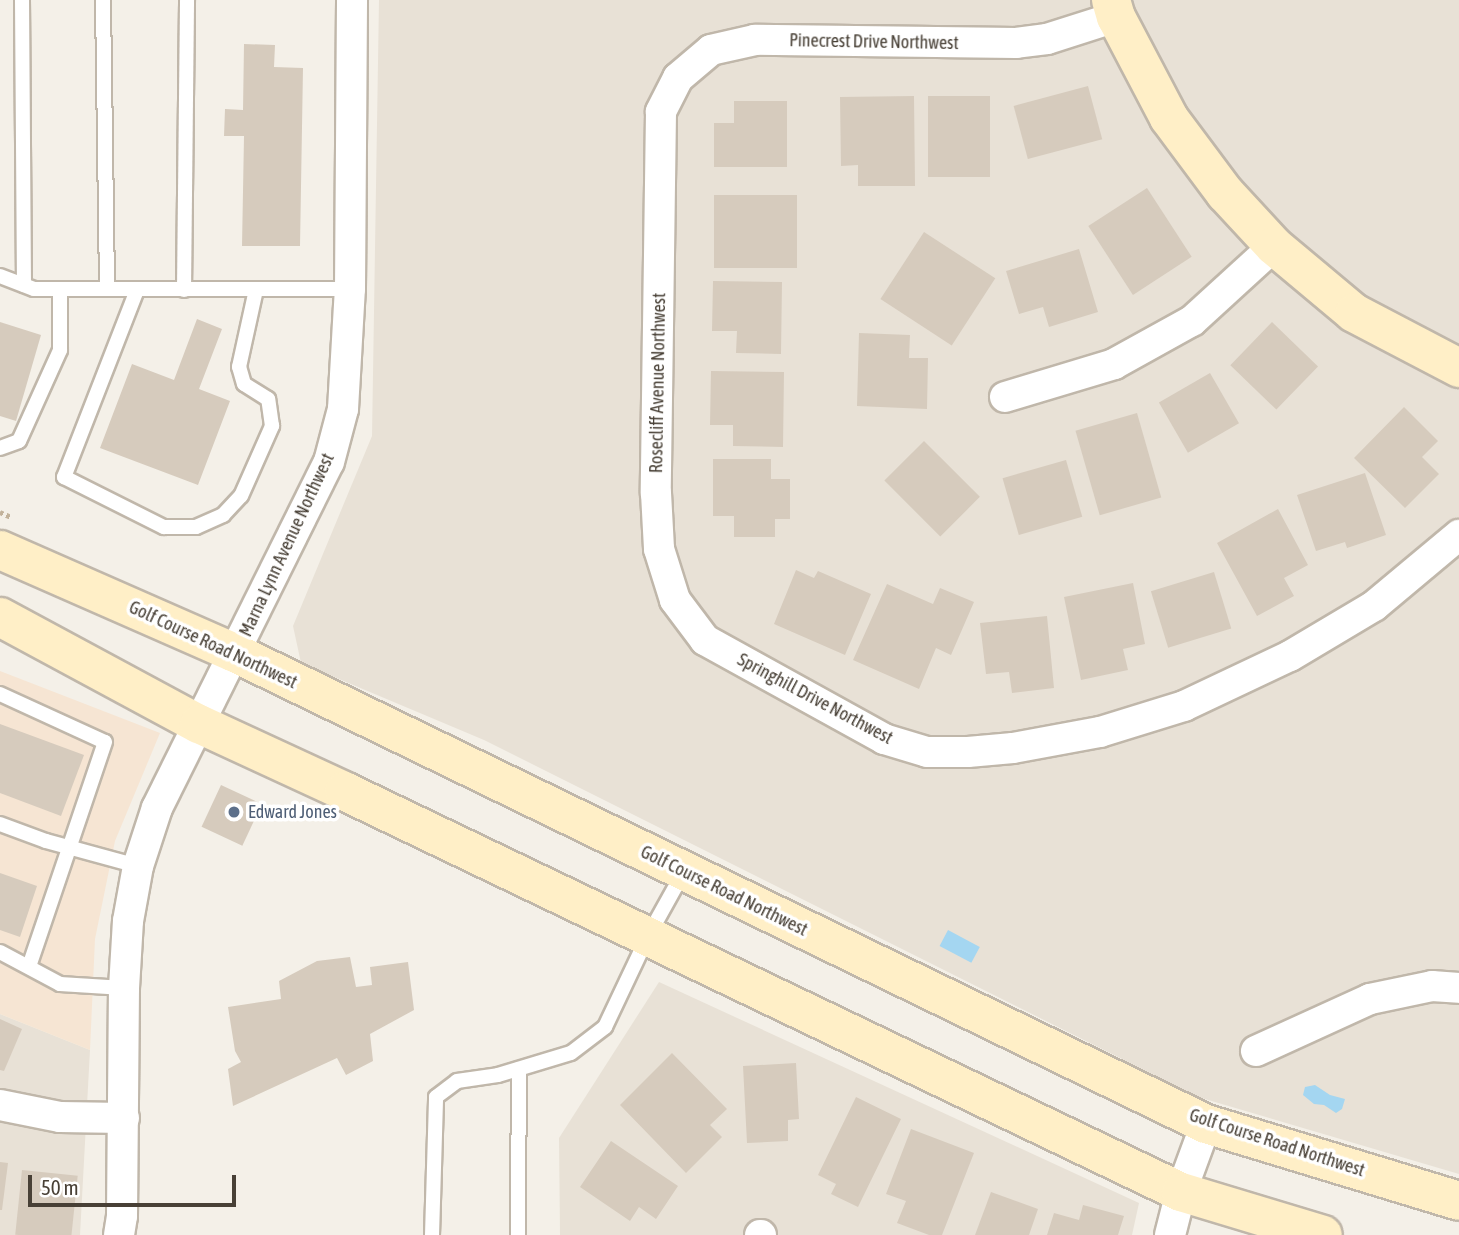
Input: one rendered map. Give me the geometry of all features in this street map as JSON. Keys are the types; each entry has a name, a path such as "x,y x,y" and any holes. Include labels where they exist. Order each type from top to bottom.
{"main road":[{"path":"1114,8 1169,118 1225,193 1274,246 1354,313 1459,368"},
{"name":"Golf Course Road Northwest","path":"0,550 235,653 1206,1124 1459,1201"},
{"path":"0,617 199,724 1181,1192 1324,1235"}],"street":[{"name":"Marna Lynn Avenue Northwest","path":"119,1235 124,1118 124,988 128,921 138,866 157,808 329,462 343,408 350,289 352,0"},
{"name":"Pinecrest Drive Northwest","path":"661,112 678,78 711,50 755,40 1016,43 1047,39 1114,8"},
{"name":"Rosecliff Avenue Northwest","path":"661,112 656,493 659,549 675,600 705,640"},
{"path":"1005,397 1114,364 1192,321 1274,246"},
{"name":"Springhill Drive Northwest","path":"705,640 884,740 927,752 1013,748 1100,732 1184,706 1290,656 1374,606 1459,534"},
{"path":"1256,1051 1370,999 1432,986 1459,988"},
{"path":"0,1105 60,1116 124,1118"},
{"path":"1170,1235 1181,1192 1206,1124"}],"lane":[{"path":"22,0 24,285"},
{"path":"103,0 107,289"},
{"path":"184,290 187,0"},
{"path":"0,276 34,289 350,289"},
{"path":"0,448 19,441 60,350 60,289"},
{"path":"137,290 64,477 164,527 196,527 223,515 242,496 272,426 268,399 244,384 239,367 256,290"},
{"path":"0,694 105,742 29,967"},
{"path":"0,824 138,866"},
{"path":"432,1235 436,1097 457,1081 519,1069 571,1053 605,1027 647,937 684,871"},
{"path":"0,953 60,984 124,988"},
{"path":"518,1235 519,1069"}],"shaded area":[{"path":"379,0 1459,0 1459,1174 1198,1097 484,740 301,663 293,626 372,436"},
{"path":"0,671 160,733 115,841 95,939 90,1050 0,1014"},
{"path":"659,982 1139,1203 1132,1235 560,1235 559,1138"},
{"path":"0,1014 90,1050 80,1235 0,1235"}],"water":[{"path":"948,930 980,947 971,963 940,946"},
{"path":"1315,1085 1330,1095 1345,1099 1342,1109 1336,1113 1324,1105 1314,1104 1303,1095 1305,1087"}],"building":[{"path":"244,44 275,45 274,67 303,68 300,246 242,246 244,136 224,136 225,109 243,110"},
{"path":"1088,86 1102,139 1028,159 1014,106"},
{"path":"914,96 915,186 858,186 858,165 841,166 840,97"},
{"path":"928,96 990,96 990,177 928,177"},
{"path":"734,101 787,101 787,167 714,167 714,123 734,123"},
{"path":"1147,188 1192,257 1133,295 1088,226"},
{"path":"714,195 797,195 797,268 714,268"},
{"path":"924,232 995,278 952,345 880,299"},
{"path":"1079,249 1098,312 1049,327 1043,307 1019,314 1006,271"},
{"path":"713,281 782,282 781,354 736,353 737,331 712,331"},
{"path":"197,319 222,329 199,389 230,401 198,485 100,448 132,364 174,380"},
{"path":"0,322 41,335 16,421 0,416"},
{"path":"1272,322 1318,366 1276,410 1230,365"},
{"path":"859,333 910,335 909,358 928,358 927,409 857,406"},
{"path":"711,371 784,372 783,447 733,446 733,425 710,425"},
{"path":"1210,373 1239,423 1188,453 1159,402"},
{"path":"1404,407 1438,441 1422,457 1439,474 1405,508 1354,458"},
{"path":"1137,413 1161,498 1100,515 1075,431"},
{"path":"924,441 980,497 940,536 884,481"},
{"path":"713,459 771,459 771,479 790,479 790,519 775,519 775,537 734,537 734,516 713,516"},
{"path":"1066,460 1082,517 1019,535 1003,478"},
{"path":"1365,473 1386,535 1347,548 1345,542 1316,551 1297,495"},
{"path":"1278,509 1308,565 1284,578 1294,596 1257,616 1217,543"},
{"path":"796,570 814,578 818,571 871,594 845,655 774,624"},
{"path":"1214,572 1231,628 1168,648 1151,591"},
{"path":"1133,583 1145,644 1123,649 1128,670 1081,680 1064,597"},
{"path":"887,584 933,604 940,588 974,602 951,655 936,648 919,689 853,660"},
{"path":"1047,616 1054,688 1012,693 1009,672 986,674 980,623"},
{"path":"0,724 84,755 61,816 0,793"},
{"path":"221,785 262,804 242,846 202,827"},
{"path":"0,873 37,886 20,937 0,930"},
{"path":"350,957 356,987 372,985 370,967 408,962 414,1010 370,1034 373,1061 346,1075 337,1058 233,1106 228,1069 241,1062 235,1051 228,1007 281,999 279,981 317,961"},
{"path":"0,1019 22,1029 4,1071 0,1070"},
{"path":"672,1053 727,1109 710,1125 722,1137 686,1173 620,1105"},
{"path":"796,1063 799,1119 788,1120 788,1141 747,1143 743,1066"},
{"path":"856,1097 901,1119 858,1207 831,1194 836,1184 818,1175"},
{"path":"911,1129 974,1153 942,1235 929,1235 897,1223 906,1201 886,1194"},
{"path":"611,1141 678,1186 656,1219 639,1207 630,1221 580,1187"},
{"path":"0,1162 8,1163 2,1210 0,1210"},
{"path":"22,1170 78,1176 71,1235 15,1235"},
{"path":"991,1192 1038,1209 1029,1235 975,1235"},
{"path":"1083,1205 1124,1216 1118,1235 1047,1235 1054,1213 1079,1220"}],"place":[{"name":"Edward Jones","path":"234,812"}]}
